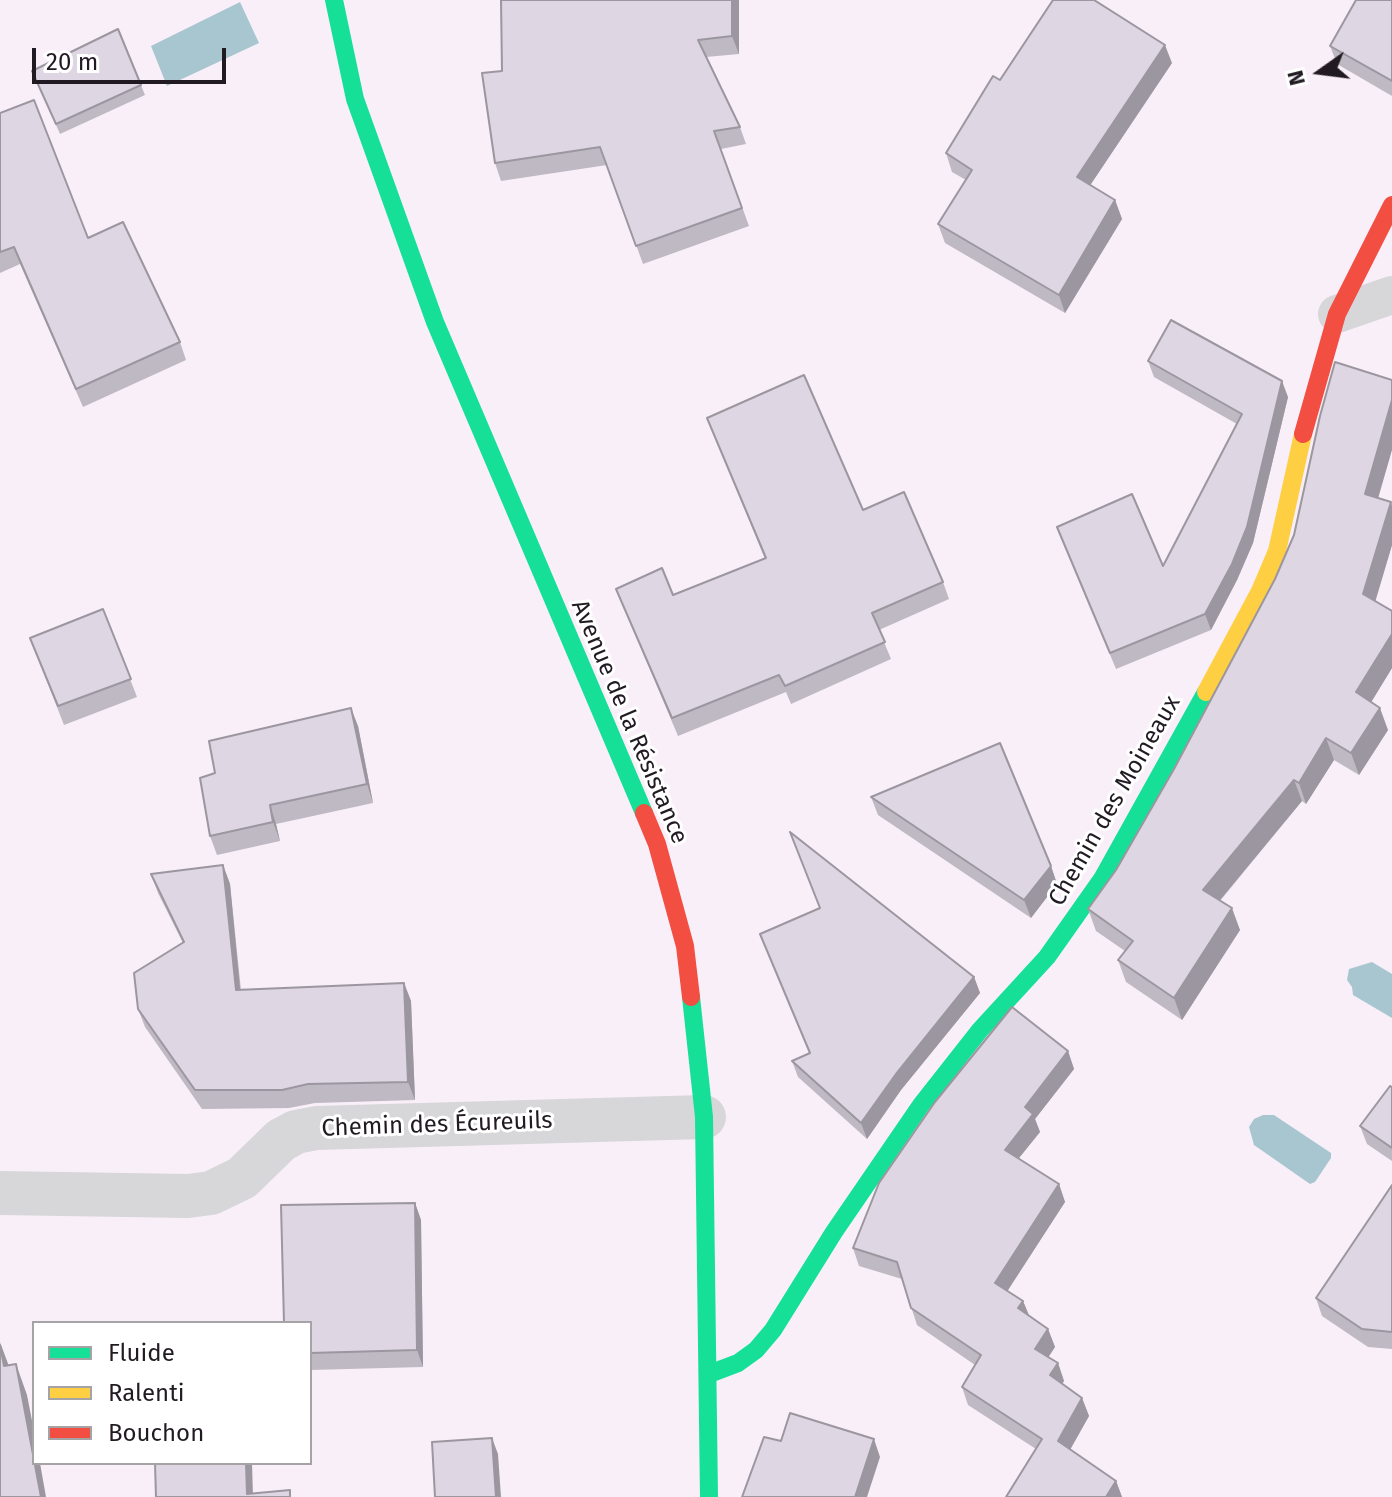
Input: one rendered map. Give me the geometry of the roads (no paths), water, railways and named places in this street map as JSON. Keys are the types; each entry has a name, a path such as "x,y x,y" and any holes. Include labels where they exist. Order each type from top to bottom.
{"street":[{"name":"Avenue de la Résistance","path":"334,0 355,99 435,322 657,844 685,946 704,1117 709,1497"},
{"name":"Chemin des Moineaux","path":"709,1374 738,1363 756,1350 773,1330 834,1232 921,1105 980,1030 1047,957 1102,879 1160,778 1266,578 1277,551 1304,431 1337,314 1392,205"},
{"name":"Chemin des Écureuils","path":"0,1193 188,1196 211,1193 242,1178 281,1140 296,1132 316,1128 704,1117"}],"lane":[{"path":"1337,314 1392,295"}],"water":[{"path":"240,2 259,43 167,86 151,46"},
{"path":"1372,962 1392,974 1392,1018 1353,995 1347,980 1349,969"},
{"path":"1274,1115 1331,1153 1331,1158 1315,1182 1310,1184 1254,1145 1249,1127 1254,1119"}]}
